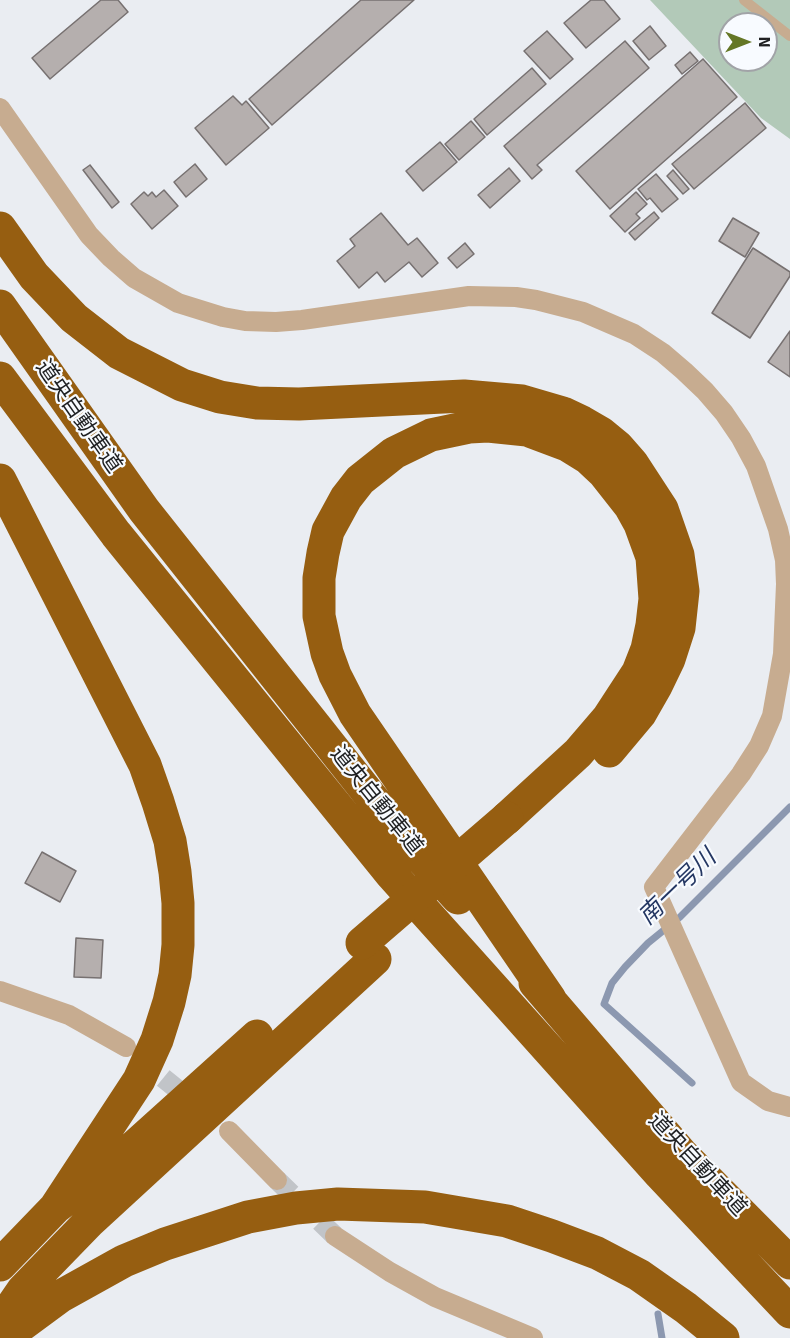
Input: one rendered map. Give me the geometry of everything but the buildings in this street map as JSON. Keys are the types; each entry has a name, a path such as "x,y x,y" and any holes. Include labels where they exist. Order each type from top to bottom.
{"highway":[{"path":"0,228 34,276 74,318 119,352 182,385 220,397 257,403 299,404 464,396 522,401 563,413 582,422 601,433 632,463 662,509 678,555 683,591 679,628 669,659 656,686 640,714 592,770 513,827 127,1153 55,1209 0,1265"},
{"name":"道央自動車道","path":"0,306 144,510 404,838 550,999 681,1153 790,1263"},
{"name":"道央自動車道","path":"0,378 116,534 392,875 660,1174 790,1311"},
{"path":"513,827 608,718 638,672 647,649 652,625 655,599 652,557 640,524 630,506 604,473 588,458 567,445 526,430 488,426 469,427 431,435 394,453 360,480 346,498 328,531 319,578 319,616 331,664 355,714 550,999"},
{"path":"0,480 145,765 170,841 176,872 178,945 175,975 157,1040 139,1080 55,1209"},
{"path":"0,1323 22,1290 90,1221 368,951"},
{"path":"4,1338 61,1296 124,1261 165,1244 257,1215 338,1204 381,1204 425,1207 507,1221 597,1253 639,1275 686,1308 723,1338"}],"street":[{"path":"0,108 89,235 134,278 178,303 223,317 245,321 276,322 469,296 516,297 536,300 583,312 634,334 663,353 705,391 741,438 756,466 778,529 785,560 786,584 783,654 772,716 759,746 741,774 654,887 741,1082 768,1101 790,1107"},
{"path":"0,991 69,1015 126,1047"},
{"path":"229,1131 277,1180"},
{"path":"335,1236 390,1272 435,1297 533,1338"}],"lane":[{"path":"744,0 790,36"}],"green space":[{"path":"650,0 790,0 790,139 761,118"}],"waterway":[{"name":"南一号川","path":"692,1083 604,1004 612,983 625,967 648,943 680,917 790,807"},
{"name":"南一号川","path":"658,1314 662,1338"}],"tunnel":[{"path":"140,1059 194,1103"},
{"path":"277,1180 335,1236"}]}
